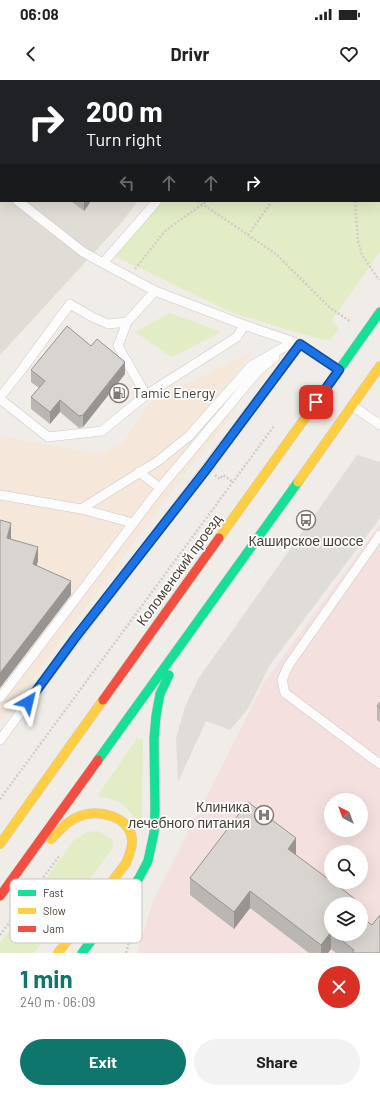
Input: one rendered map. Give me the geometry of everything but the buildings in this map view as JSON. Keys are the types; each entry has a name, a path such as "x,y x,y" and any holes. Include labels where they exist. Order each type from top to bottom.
{"main road":[{"name":"Коломенский проезд","path":"0,844 380,312"},
{"path":"12,879 353,406 380,366"},
{"path":"138,879 150,857 154,830 154,734 158,702 164,682 211,603"},
{"path":"25,860 78,816 91,812 109,814 124,824 131,836 131,849 126,863 114,879"},
{"path":"0,896 10,882"},
{"path":"58,953 66,943"},
{"path":"82,953 90,943"}],"lane":[{"path":"19,202 83,252 155,291 244,326 296,343 339,370"},
{"path":"103,263 156,202"},
{"path":"146,395 118,346 128,322 155,291"},
{"path":"128,322 108,324 92,317 70,304 0,398 48,437 102,431 146,395 233,340 237,337 244,326"},
{"path":"81,509 158,461 189,436 251,366 296,343"},
{"path":"0,698 160,488 258,371 296,343"},
{"path":"0,740 75,638 206,470 296,343"},
{"path":"353,406 380,425"},
{"path":"139,472 160,488"},
{"path":"0,495 81,509 134,523"},
{"path":"380,535 288,666 282,680 285,694 380,764"}],"path":[{"path":"200,202 276,254 329,307 351,321"},
{"path":"129,277 165,231 206,202"},
{"path":"248,235 271,202"},
{"path":"354,202 358,241 362,255 379,280"},
{"path":"0,799 274,426"},
{"path":"223,475 233,482"},
{"path":"42,879 63,850"},
{"path":"0,935 10,922"},
{"path":"126,953 128,943"}],"shaded area":[{"path":"0,202 137,202 122,222 0,355"},
{"path":"253,351 214,402 232,415 190,467 0,722 0,436 98,454 122,444 150,402"},
{"path":"357,455 380,462 380,518 270,665 248,709 230,730 206,721 178,782 176,738 185,707 198,679"},
{"name":"Клиника лечебного питания","path":"380,524 380,953 137,953 140,943 142,943 142,937 153,901 265,681"}],"green space":[{"path":"151,202 380,202 380,252 332,320 339,329 331,340 319,339 233,313 110,254"},
{"path":"170,313 221,332 172,357 135,332"},
{"path":"137,738 143,739 142,832 129,811 123,805 114,800 100,797 98,795"},
{"path":"98,831 113,840 112,849 90,879 46,879 73,841 87,832"},
{"path":"10,929 10,943 42,943 34,953 0,953 0,943"}],"traffic: fast":[{"path":"310,411 380,312"},
{"path":"98,760 298,482"},
{"path":"138,879 148,861 154,833 154,739 156,716 160,694 169,675"},
{"path":"82,953 90,943"}],"traffic: slow":[{"path":"298,482 380,366"},
{"path":"219,538 310,411"},
{"path":"0,844 103,700"},
{"path":"51,839 64,826 80,816 96,813 112,816 119,820 130,831 132,842 126,863 114,879"},
{"path":"58,953 66,943"}],"traffic: jam":[{"path":"103,700 219,538"},
{"path":"12,879 98,760"},
{"path":"0,896 10,882"}],"place":[{"name":"Tamic Energy","path":"119,393"},
{"name":"Каширское шоссе","path":"306,520"},
{"name":"Клиника лечебного питания","path":"264,815"}],"route":[{"path":"28,702 75,638 206,470 300,344 339,370 316,402"}]}
